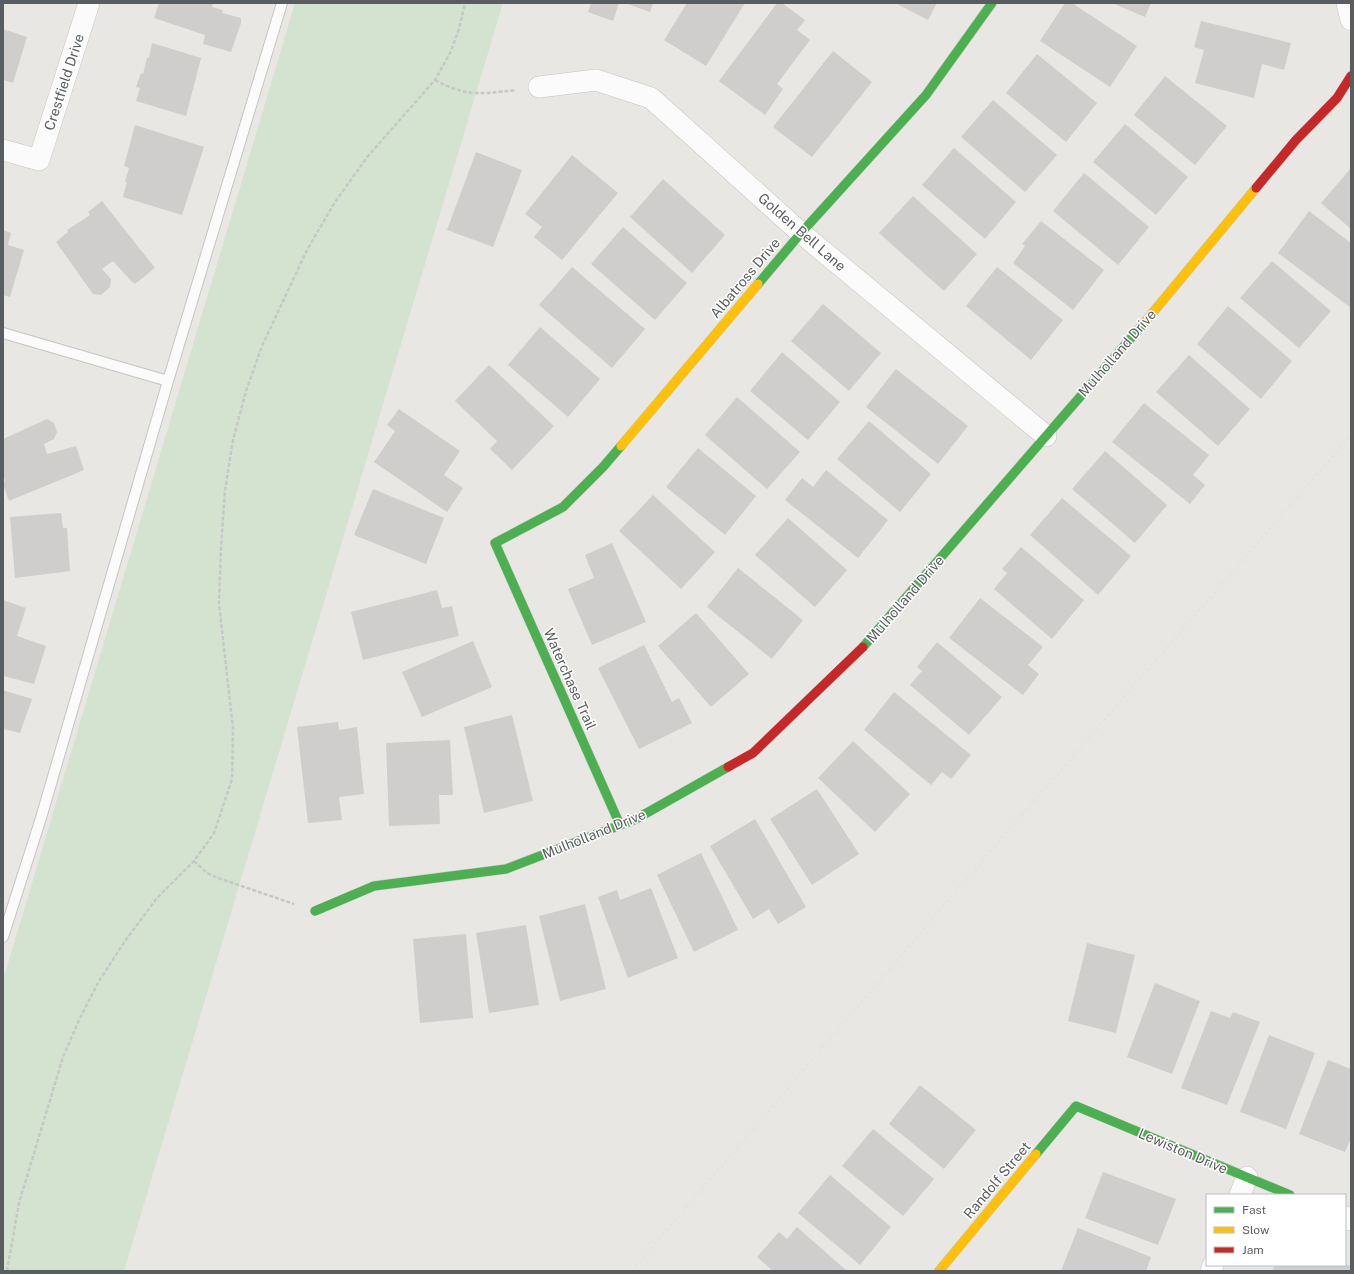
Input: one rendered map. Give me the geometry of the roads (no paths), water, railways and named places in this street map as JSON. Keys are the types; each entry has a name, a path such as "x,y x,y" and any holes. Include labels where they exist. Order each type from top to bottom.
{"street":[{"name":"Crestfield Drive","path":"3,150 39,160 89,3"},
{"name":"Albatross Drive","path":"495,543 562,507 603,467 801,233 926,95 992,3"},
{"path":"1347,3 1351,20"},
{"name":"Mulholland Drive","path":"315,911 374,886 506,869 636,819 753,752 868,643 1174,288 1296,140 1337,98 1351,76"},
{"name":"Golden Bell Lane","path":"539,87 596,80 651,98 801,233 1046,436"},
{"name":"Waterchase Trail","path":"495,543 620,825"},
{"name":"Lewiston Drive","path":"1076,1106 1243,1186 1285,1194"},
{"name":"Randolf Street","path":"939,1271 1076,1106"}],"lane":[{"path":"3,937 41,818 168,381 282,3"},
{"path":"3,333 168,381"}],"railway":[{"path":"632,1271 963,883 1351,435"}]}
